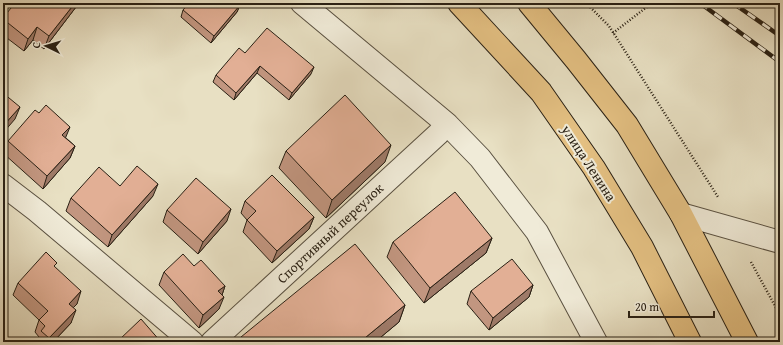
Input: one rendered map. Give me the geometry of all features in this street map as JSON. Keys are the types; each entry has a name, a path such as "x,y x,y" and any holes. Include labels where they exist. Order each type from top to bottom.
{"main road":[{"name":"улица Ленина","path":"459,3 541,92 594,168 642,247 690,342"},
{"path":"529,3 627,125 681,214 747,342"}],"street":[{"path":"302,3 446,124 480,158 538,232 596,342"},
{"name":"Спортивный переулок","path":"212,342 438,134 446,124"},
{"path":"3,185 37,211 192,342"},
{"path":"681,214 780,242"}],"path":[{"path":"586,3 609,26 713,188"},
{"path":"613,33 652,3"}],"building":[{"path":"15,3 75,3 49,36 37,27 28,39 3,19"},
{"path":"189,3 238,3 240,5 214,36 183,10"},
{"path":"267,28 314,67 292,93 260,66 236,93 216,75 239,48 245,53"},
{"path":"3,93 20,107 3,126"},
{"path":"345,95 391,145 332,200 286,151"},
{"path":"46,105 70,127 62,135 75,146 47,176 8,141 35,110 39,113"},
{"path":"137,166 158,184 112,235 71,198 99,167 120,186"},
{"path":"272,175 314,217 277,251 247,220 256,211 245,201"},
{"path":"196,178 231,209 203,242 167,210"},
{"path":"455,192 492,238 430,288 393,242"},
{"path":"3,209 7,212 3,218"},
{"path":"355,244 405,305 360,342 246,342 241,337"},
{"path":"46,252 57,263 54,266 81,291 69,304 76,310 49,338 41,331 45,326 39,320 48,311 18,283"},
{"path":"183,254 194,266 201,260 225,286 218,291 224,297 203,315 164,272"},
{"path":"512,259 533,285 493,318 471,291"},
{"path":"141,319 161,342 121,342 119,340"}],"railway":[{"path":"700,3 780,62"},
{"path":"733,3 780,36"}]}
